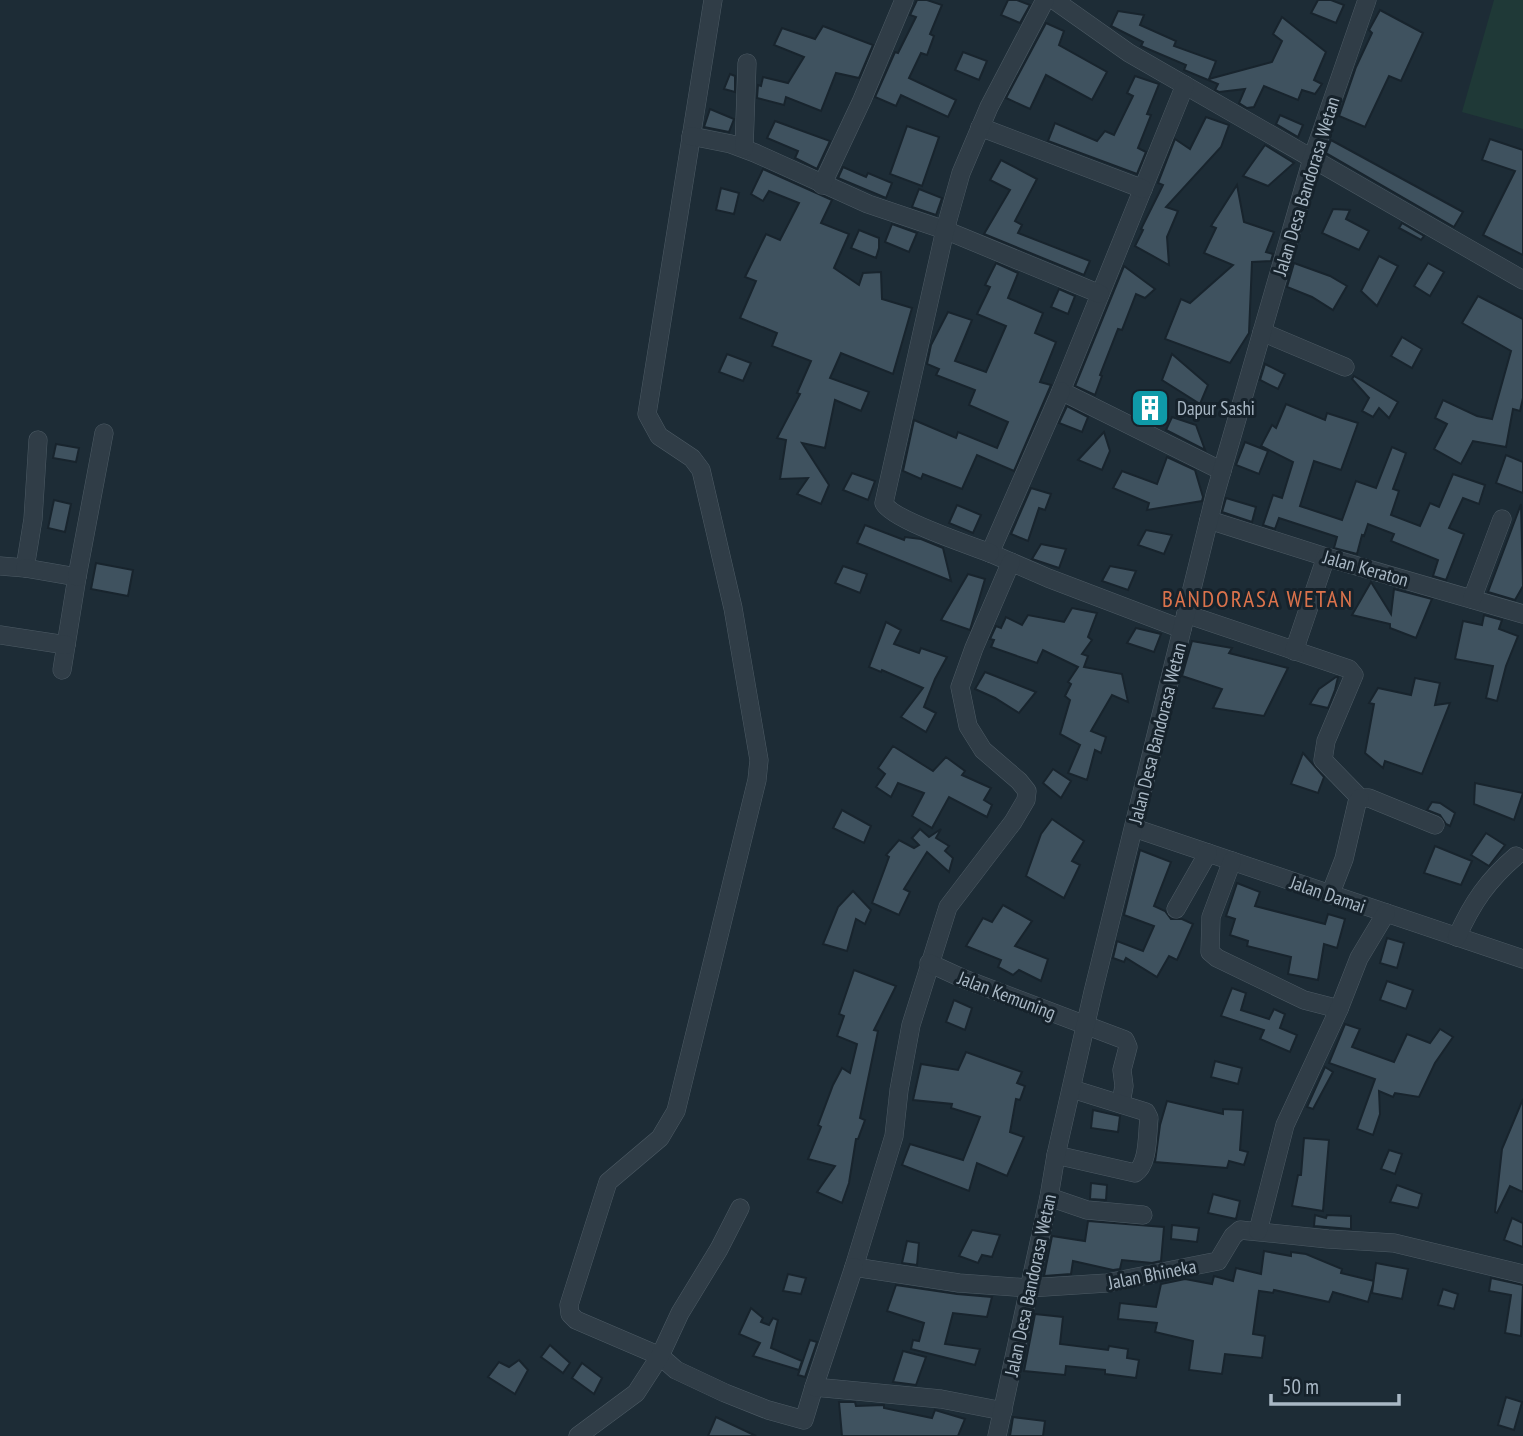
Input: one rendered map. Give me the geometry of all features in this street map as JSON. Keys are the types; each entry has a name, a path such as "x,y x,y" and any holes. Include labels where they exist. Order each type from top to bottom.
{"street":[{"path":"713,0 647,414 659,436 692,458 701,470 733,608 759,760 757,780 676,1111 660,1138 608,1182 569,1305 570,1314 576,1320 660,1356 676,1370 768,1410 802,1428 894,1136 911,1025 948,907 1013,822 1026,800 1027,791 983,750 968,726 960,687 1011,562"},
{"path":"822,185 862,100 904,0"},
{"path":"1045,0 989,107 961,173 945,230 884,503 887,510 1048,578 1184,622 1294,651 1349,669 1354,675 1326,741 1323,760 1360,797 1369,798 1434,825"},
{"path":"1054,0 1129,52 1523,279"},
{"name":"Jalan Desa Bandorasa Wetan","path":"997,1436 1056,1155 1209,520 1312,159 1367,0"},
{"path":"744,148 747,63"},
{"path":"990,553 1061,391 1185,85"},
{"path":"980,127 1143,189"},
{"path":"691,136 744,148 868,204 945,230 1100,294"},
{"path":"1262,332 1345,367"},
{"path":"1061,391 1222,471"},
{"path":"62,670 104,433"},
{"path":"25,569 33,519 38,440"},
{"path":"1472,599 1502,519"},
{"name":"Jalan Keraton","path":"1209,520 1523,614"},
{"path":"1294,651 1326,557"},
{"path":"0,566 78,577"},
{"path":"0,635 66,645"},
{"path":"1330,895 1344,859 1360,797"},
{"name":"Jalan Damai","path":"1134,828 1523,959"},
{"path":"1176,909 1208,853"},
{"path":"1457,937 1471,906 1497,872 1516,856"},
{"path":"1232,862 1211,917 1210,952 1294,996 1339,1009"},
{"path":"1386,913 1359,958 1339,1009 1285,1125 1258,1231 1394,1243 1523,1274"},
{"name":"Jalan Kemuning","path":"929,963 1125,1040 1128,1047 1122,1070 1124,1086 1121,1103"},
{"path":"1056,1155 1135,1173 1141,1169 1149,1118 1146,1112 1072,1089"},
{"path":"1049,1197 1087,1210 1143,1215"},
{"path":"578,1436 636,1393 660,1356 680,1313 719,1249 740,1208"},
{"name":"Jalan Bhineka","path":"1030,1288 1107,1283 1212,1263 1224,1255 1240,1230 1258,1231"},
{"path":"854,1267 959,1283 1030,1288"},
{"path":"814,1387 941,1399 1003,1411"}],"green space":[{"path":"1494,0 1523,0 1523,129 1462,112"}],"building":[{"path":"917,0 942,5 930,34 934,36 927,55 921,53 909,78 956,100 948,117 901,95 896,106 875,97 895,52 898,53 916,17 910,15"},
{"path":"1008,0 1030,5 1020,23 1001,15"},
{"path":"1318,0 1331,0 1344,5 1336,23 1311,13"},
{"path":"1380,10 1423,33 1401,81 1389,76 1365,127 1339,116 1356,67 1372,33 1369,30"},
{"path":"1118,11 1144,15 1140,25 1176,41 1174,46 1216,61 1209,79 1272,62 1282,41 1273,34 1282,17 1326,52 1314,80 1322,84 1315,94 1302,90 1298,100 1264,86 1254,107 1247,108 1239,103 1245,89 1219,92 1215,90 1218,84 1184,70 1186,65 1141,46 1143,42 1111,26"},
{"path":"1046,23 1064,31 1059,45 1107,72 1092,100 1046,75 1030,109 1006,98"},
{"path":"823,26 873,45 859,78 836,73 821,111 786,97 784,105 757,98 758,85 761,86 763,77 788,83 804,57 774,45 782,28 815,39"},
{"path":"963,52 987,61 979,80 955,70"},
{"path":"730,74 735,76 735,92 724,89"},
{"path":"1135,76 1159,84 1138,148 1146,152 1137,174 1048,141 1055,123 1097,141 1105,131 1114,135 1133,96 1127,93"},
{"path":"710,109 734,119 729,132 704,127"},
{"path":"1280,115 1303,125 1298,137 1276,124"},
{"path":"1206,117 1229,125 1221,147 1166,207 1178,211 1167,237 1169,265 1135,246 1163,185 1158,183 1175,139 1190,149"},
{"path":"775,121 830,141 817,169 795,158 798,151 767,138"},
{"path":"907,126 939,137 922,186 890,174"},
{"path":"1490,139 1523,150 1523,255 1483,235 1515,171 1482,160"},
{"path":"1331,140 1463,212 1454,227 1326,153"},
{"path":"1265,145 1294,163 1268,186 1243,176"},
{"path":"1001,160 1037,179 1015,221 1022,225 1018,233 1090,261 1084,275 984,234 1010,190 990,180"},
{"path":"843,167 866,177 868,173 892,183 886,198 838,178"},
{"path":"763,169 832,200 821,223 849,234 834,268 859,285 863,273 881,272 882,299 912,308 893,374 841,353 830,378 869,392 861,411 835,400 825,448 802,443 829,485 821,504 797,494 808,478 780,479 786,440 777,438 800,394 797,393 811,361 772,346 777,333 740,318 756,281 745,277 766,234 780,240 799,203 769,191 763,201 751,194"},
{"path":"1237,185 1244,222 1274,232 1266,252 1273,254 1271,261 1252,262 1249,333 1230,363 1165,339 1181,299 1190,303 1233,265 1204,253 1216,228 1211,226"},
{"path":"721,188 739,193 734,214 716,210"},
{"path":"919,189 942,198 936,215 912,207"},
{"path":"1333,209 1350,210 1346,219 1369,231 1359,250 1322,233"},
{"path":"1402,223 1424,236 1421,240 1399,228"},
{"path":"892,224 917,233 909,252 885,242"},
{"path":"859,230 879,238 876,258 851,248"},
{"path":"1379,256 1398,266 1377,306 1361,291"},
{"path":"996,263 1018,273 1008,298 1043,313 1035,333 1056,342 1040,382 1051,385 1014,471 977,455 962,489 923,474 921,479 903,471 914,420 956,438 958,432 997,448 1008,422 969,405 975,390 936,375 939,369 927,364 931,345 948,312 972,320 955,361 986,372 1006,326 977,314 990,287 985,285"},
{"path":"1294,263 1330,276 1347,286 1333,310 1312,297 1287,287"},
{"path":"1428,263 1444,272 1430,296 1414,286"},
{"path":"1124,266 1155,289 1145,298 1136,294 1122,330 1118,329 1095,395 1075,386"},
{"path":"1059,289 1075,296 1068,314 1051,307"},
{"path":"1478,296 1523,319 1523,398 1520,411 1513,409 1506,447 1473,441 1461,464 1434,449 1447,424 1435,418 1443,400 1477,416 1492,419 1511,351 1462,323"},
{"path":"1402,337 1422,349 1412,368 1391,356"},
{"path":"727,354 751,363 743,381 719,372"},
{"path":"1172,354 1208,385 1200,404 1162,380"},
{"path":"1265,364 1285,374 1278,389 1260,380"},
{"path":"1354,376 1398,402 1389,418 1379,408 1373,417 1362,411 1369,398 1352,379"},
{"name":"Dapur Sashi","path":"1142,396 1166,404 1158,423 1134,413"},
{"path":"1286,404 1325,420 1327,413 1358,423 1341,470 1314,461 1300,506 1342,520 1356,481 1376,488 1392,447 1406,453 1393,489 1399,491 1391,515 1420,526 1430,503 1439,507 1453,474 1485,485 1479,504 1463,498 1449,528 1464,534 1446,580 1433,576 1438,560 1391,541 1394,534 1368,524 1357,554 1334,548 1337,537 1279,518 1275,529 1263,525 1273,495 1282,498 1293,462 1261,446 1272,425 1276,428"},
{"path":"1067,406 1088,417 1082,432 1059,423"},
{"path":"1172,417 1196,425 1205,450 1166,430"},
{"path":"1104,432 1110,451 1102,470 1078,460"},
{"path":"1245,442 1268,451 1259,474 1236,465"},
{"path":"56,444 79,448 76,462 53,458"},
{"path":"1506,455 1523,462 1523,493 1496,483"},
{"path":"1167,457 1195,470 1202,501 1147,510 1149,503 1113,488 1122,471 1157,484"},
{"path":"852,473 875,481 868,500 843,490"},
{"path":"1031,488 1051,494 1045,510 1039,508 1028,541 1011,534"},
{"path":"1226,498 1256,507 1252,522 1222,512"},
{"path":"54,500 71,504 65,532 48,528"},
{"path":"1521,504 1523,586 1515,600 1488,592"},
{"path":"957,505 981,515 973,533 949,523"},
{"path":"865,525 904,540 905,537 921,539 943,548 951,581 857,543"},
{"path":"1146,530 1172,535 1164,554 1138,545"},
{"path":"1041,544 1066,549 1059,568 1032,559"},
{"path":"96,563 133,570 128,596 91,589"},
{"path":"843,566 867,574 860,593 835,583"},
{"path":"1110,566 1136,571 1128,590 1102,581"},
{"path":"968,574 985,579 970,630 941,620"},
{"path":"1371,582 1391,614 1394,589 1432,599 1416,638 1390,628 1390,624 1352,615"},
{"path":"1072,608 1097,613 1088,637 1092,640 1082,654 1088,656 1084,667 1122,674 1128,702 1112,695 1091,731 1106,737 1101,753 1095,750 1087,780 1068,773 1080,745 1060,734 1070,700 1065,696 1071,684 1068,682 1078,667 1043,650 1037,663 991,647 994,640 990,639 996,626 1001,628 1006,617 1022,625 1028,615 1064,622"},
{"path":"1484,615 1502,620 1499,629 1518,636 1506,666 1497,701 1486,698 1493,666 1455,659 1463,621 1482,625"},
{"path":"886,622 901,630 894,644 919,653 921,648 947,657 924,707 936,713 926,732 901,717 923,688 869,667"},
{"path":"1136,628 1161,634 1154,652 1127,643"},
{"path":"1192,641 1232,648 1229,653 1288,668 1264,716 1213,708 1222,689 1182,676"},
{"path":"985,672 1036,692 1019,713 975,689"},
{"path":"1336,677 1335,690 1328,708 1310,704 1319,689"},
{"path":"1415,678 1440,683 1435,705 1450,703 1422,774 1385,761 1383,768 1365,753 1374,704 1369,703 1378,688 1411,695"},
{"path":"893,746 933,771 946,757 965,771 962,775 991,788 984,800 992,805 987,817 949,797 932,828 912,816 924,793 898,783 891,797 876,787 885,774 878,768"},
{"path":"1303,753 1324,777 1318,793 1291,784"},
{"path":"1053,769 1071,781 1061,798 1043,783"},
{"path":"1475,783 1523,793 1514,820 1474,804"},
{"path":"1432,802 1440,803 1455,813 1450,826 1440,815 1427,810"},
{"path":"842,810 871,826 864,843 833,828"},
{"path":"1052,819 1084,841 1072,861 1080,865 1064,898 1026,876 1041,834"},
{"path":"920,829 929,837 941,829 936,838 949,846 945,851 953,858 949,872 927,852 904,889 910,892 899,915 872,903 889,857 886,855 899,840 914,848 919,845 912,838"},
{"path":"1486,833 1505,845 1489,866 1471,855"},
{"path":"1435,846 1472,861 1461,885 1424,873"},
{"path":"1140,850 1171,862 1154,906 1165,911 1171,919 1182,919 1193,924 1177,960 1169,956 1157,977 1126,958 1124,962 1113,958 1117,941 1143,951 1154,926 1124,915"},
{"path":"1237,883 1260,892 1255,906 1325,924 1328,914 1345,919 1337,948 1324,944 1318,980 1288,974 1291,957 1247,946 1248,941 1230,935 1235,919 1226,916"},
{"path":"853,891 871,910 865,924 856,919 847,951 823,944 838,907"},
{"path":"1003,905 1032,921 1015,946 1048,959 1041,981 1019,970 1013,975 998,967 1001,960 966,946 983,918 992,922"},
{"path":"1387,938 1404,943 1397,968 1380,963"},
{"path":"854,970 896,986 874,1030 878,1031 860,1118 865,1120 856,1139 849,1183 842,1203 817,1192 835,1166 808,1159 833,1085 842,1068 850,1073 857,1044 837,1036 844,1016 839,1014"},
{"path":"1387,981 1413,990 1406,1009 1380,1000"},
{"path":"1232,988 1246,993 1241,1010 1269,1019 1274,1009 1285,1014 1280,1028 1297,1035 1290,1052 1260,1039 1264,1030 1221,1016"},
{"path":"954,1000 972,1008 965,1030 946,1022"},
{"path":"1345,1024 1360,1029 1352,1047 1394,1062 1407,1034 1430,1043 1440,1029 1453,1037 1435,1063 1419,1097 1395,1093 1393,1097 1379,1091 1380,1114 1373,1135 1357,1129 1375,1079 1329,1063"},
{"path":"966,1052 1022,1072 1017,1083 1025,1086 1020,1100 1016,1099 1010,1132 1024,1137 1007,1176 977,1163 969,1191 902,1165 910,1144 963,1160 980,1117 951,1108 952,1104 913,1100 921,1064 958,1070"},
{"path":"1215,1061 1242,1068 1238,1084 1211,1077"},
{"path":"1325,1067 1333,1072 1313,1109 1307,1107"},
{"path":"1523,1099 1523,1192 1510,1186 1497,1213 1502,1149"},
{"path":"1167,1101 1223,1114 1223,1109 1243,1110 1240,1150 1248,1152 1244,1165 1229,1161 1227,1168 1155,1162 1160,1125"},
{"path":"1093,1110 1120,1116 1118,1132 1091,1128"},
{"path":"1304,1138 1329,1140 1323,1211 1292,1206 1298,1175 1301,1175"},
{"path":"1389,1150 1402,1154 1395,1174 1381,1169"},
{"path":"1091,1183 1107,1185 1106,1200 1090,1199"},
{"path":"1397,1185 1422,1194 1418,1208 1390,1202"},
{"path":"1213,1194 1240,1201 1236,1219 1208,1213"},
{"path":"1315,1215 1326,1218 1327,1215 1351,1216 1351,1229 1314,1226"},
{"path":"1512,1218 1523,1223 1523,1247 1504,1240"},
{"path":"1088,1221 1164,1227 1161,1261 1152,1263 1122,1260 1120,1269 1113,1270 1073,1261 1071,1274 1044,1276 1052,1236 1085,1241"},
{"path":"1172,1225 1199,1228 1197,1242 1171,1239"},
{"path":"972,1230 1000,1235 992,1257 982,1255 978,1263 959,1256"},
{"path":"907,1241 919,1243 917,1265 902,1263"},
{"path":"1264,1251 1291,1256 1291,1252 1306,1254 1342,1269 1341,1273 1374,1281 1368,1302 1333,1292 1329,1302 1274,1290 1273,1293 1259,1291 1253,1334 1265,1336 1262,1358 1225,1354 1222,1374 1189,1370 1193,1341 1155,1332 1157,1323 1118,1319 1120,1303 1156,1307 1161,1284 1185,1279 1212,1284 1214,1276 1233,1281 1236,1268 1261,1274"},
{"path":"1376,1263 1408,1269 1402,1299 1372,1293"},
{"path":"788,1274 806,1278 801,1294 783,1291"},
{"path":"1491,1278 1523,1285 1521,1336 1505,1333 1511,1295 1489,1291"},
{"path":"896,1285 992,1297 987,1317 953,1313 945,1344 980,1349 975,1365 911,1349 913,1340 919,1341 924,1323 887,1311"},
{"path":"1443,1289 1458,1294 1454,1309 1438,1305"},
{"path":"751,1308 763,1318 761,1322 769,1325 773,1318 778,1320 771,1348 802,1361 799,1370 753,1356 760,1343 739,1334"},
{"path":"1035,1314 1063,1317 1060,1344 1108,1350 1109,1346 1128,1349 1127,1358 1139,1360 1136,1378 1105,1374 1105,1370 1066,1366 1065,1375 1024,1371"},
{"path":"810,1340 817,1342 805,1377 798,1375"},
{"path":"550,1345 570,1363 563,1373 541,1357"},
{"path":"903,1351 926,1357 916,1385 893,1382"},
{"path":"519,1360 528,1370 515,1394 488,1377 499,1362 509,1367"},
{"path":"582,1363 602,1378 594,1394 572,1378"},
{"path":"1506,1397 1522,1402 1514,1430 1498,1425"},
{"path":"839,1402 855,1402 856,1406 884,1405 884,1408 932,1418 935,1410 965,1419 958,1436 842,1436"},
{"path":"716,1417 756,1436 708,1436"},
{"path":"1013,1417 1045,1421 1043,1436 1010,1436"}],"place":[{"name":"Dapur Sashi","path":"1150,408"}],"district":[{"name":"BANDORASA WETAN","path":"1258,599"}]}
